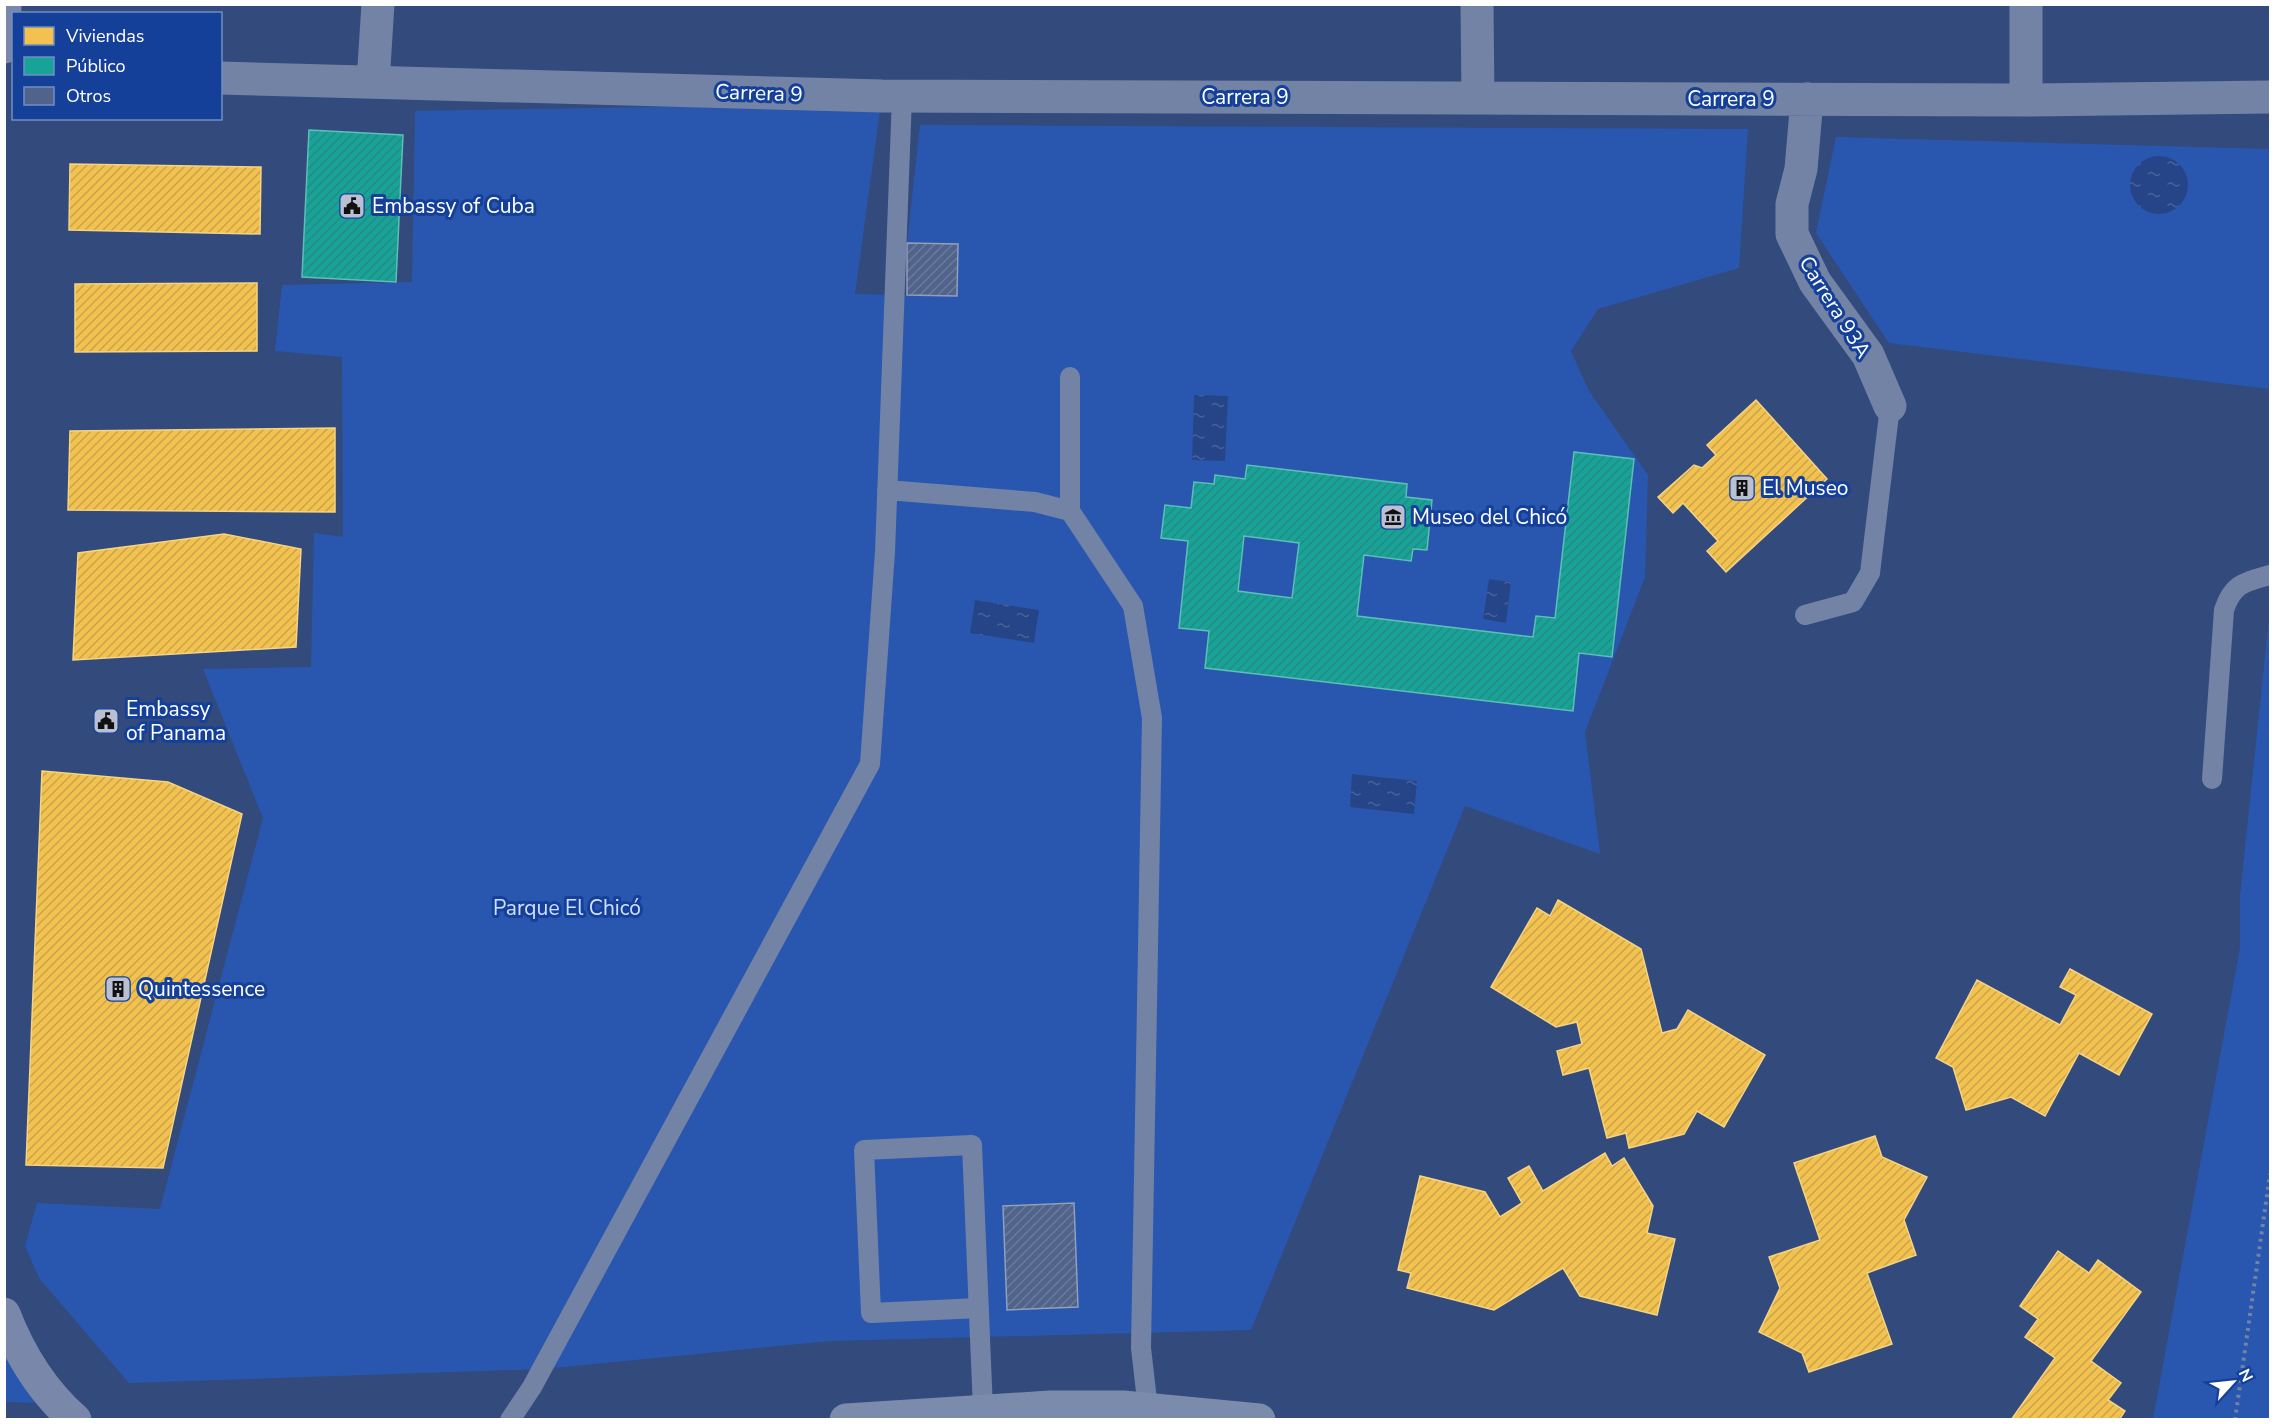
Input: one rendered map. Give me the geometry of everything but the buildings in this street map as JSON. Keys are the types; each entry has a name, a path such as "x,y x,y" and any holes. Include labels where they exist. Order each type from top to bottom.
{"main road":[{"path":"4,47 5,4"},
{"path":"4,1314 32,1369 75,1419"},
{"path":"846,1419 1050,1407 1148,1409 1259,1419"}],"street":[{"path":"373,82 378,4"},
{"path":"1477,4 1478,98"},
{"path":"2025,100 2026,4"},
{"name":"Carrera 9","path":"222,78 902,96 2025,100 2271,97"},
{"name":"Carrera 93A","path":"1807,99 1801,169 1792,204 1792,234 1815,282 1868,355 1890,406"}],"lane":[{"path":"510,1419 542,1369 870,764 887,490 902,96"},
{"path":"1070,377 1070,511 1133,606 1152,718 1141,1348 1148,1409"},
{"path":"1805,615 1853,602 1870,573 1890,406"},
{"path":"887,490 1035,502 1070,511"},
{"path":"2212,779 2224,610 2230,594 2247,581 2271,575"},
{"path":"979,1308 871,1312 864,1150 972,1145 979,1308 983,1410"}],"path":[{"path":"2235,1419 2271,1174"}],"green space":[{"name":"Parque El Chicó","path":"881,103 855,294 907,295 907,243 920,125 1748,129 1739,268 1598,309 1571,351 1589,391 1648,475 1645,577 1585,732 1600,854 1465,806 1251,1330 830,1341 542,1369 129,1383 39,1278 25,1246 37,1203 160,1209 263,818 203,669 311,667 314,533 343,537 342,357 275,351 282,285 412,282 415,111"},
{"path":"1836,137 2270,149 2270,389 1889,343 1816,233"},
{"path":"2270,609 2270,1419 2153,1419 2240,948 2240,896"},
{"path":"5,1351 39,1403 5,1402"}],"water":[{"path":"2159,156 2170,158 2180,164 2186,174 2188,185 2186,196 2180,206 2170,212 2159,214 2148,212 2138,206 2132,196 2130,185 2132,174 2138,164 2148,158"},
{"path":"1194,395 1228,396 1225,461 1192,460"},
{"path":"1489,579 1511,582 1506,623 1483,619"},
{"path":"975,600 1039,610 1034,643 970,633"},
{"path":"1352,774 1417,781 1414,814 1350,807"}],"place":[{"name":"Embassy of Cuba","path":"352,206"},
{"name":"El Museo","path":"1742,488"},
{"name":"Museo del Chicó","path":"1393,517"},
{"name":"Embassy of Panama","path":"106,721"},
{"name":"Quintessence","path":"118,989"}]}
